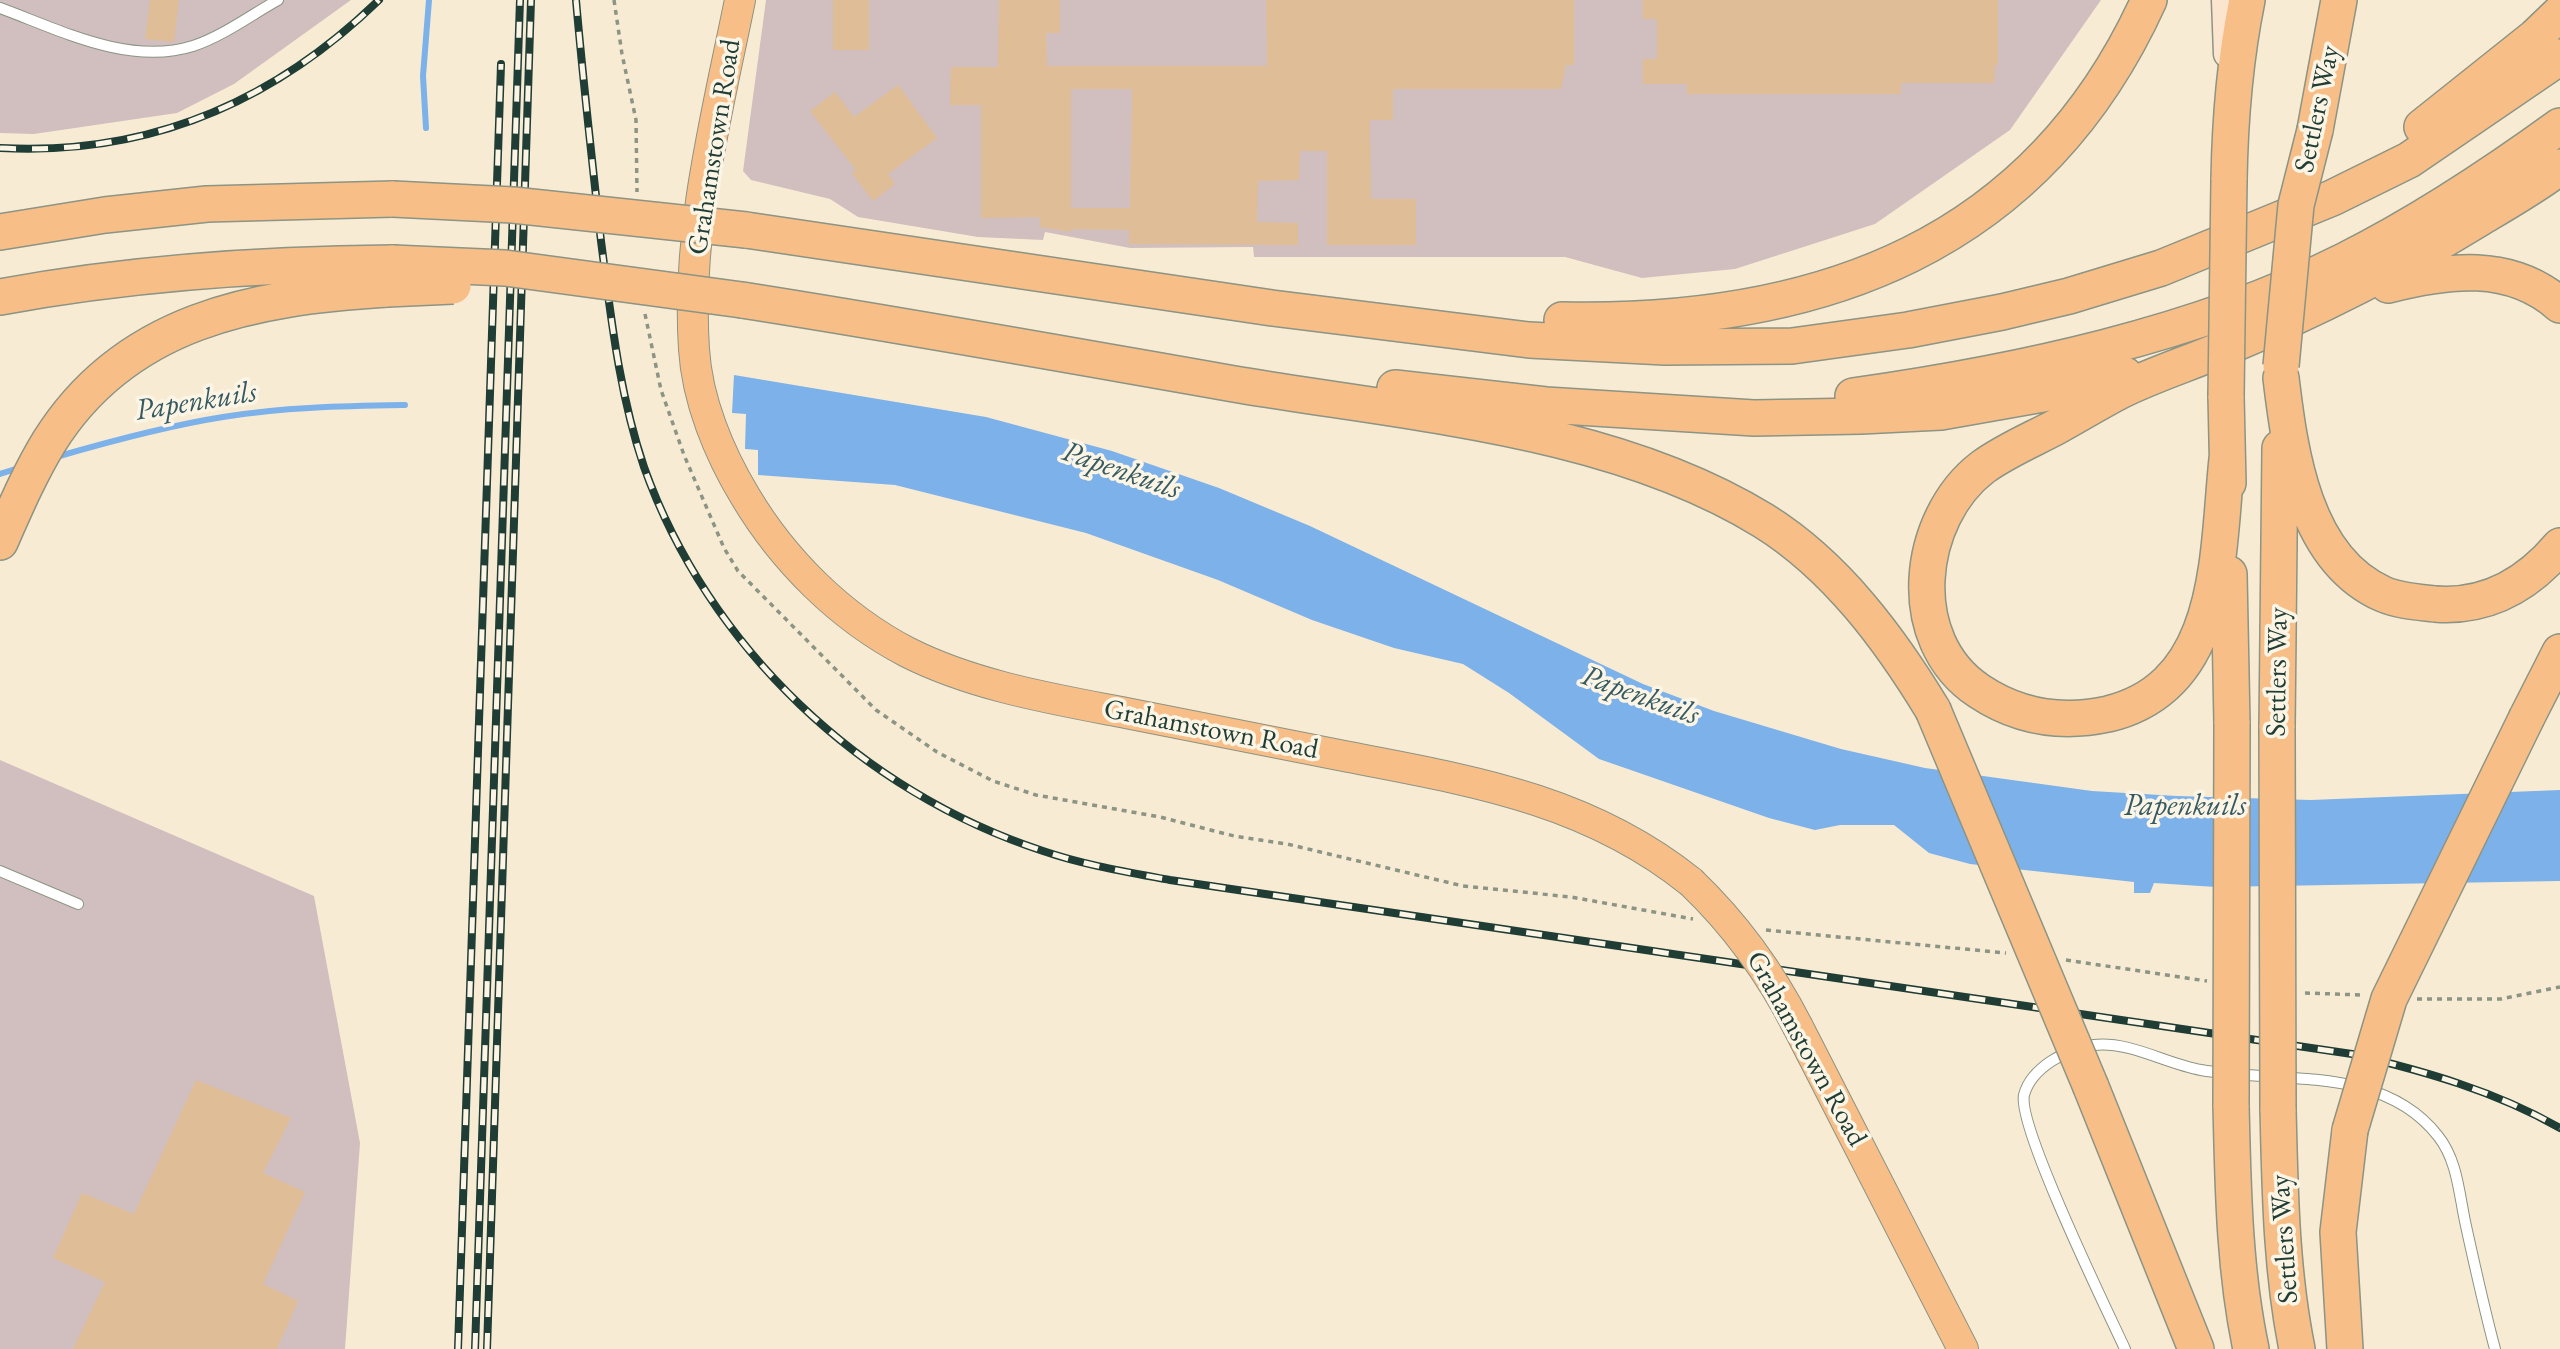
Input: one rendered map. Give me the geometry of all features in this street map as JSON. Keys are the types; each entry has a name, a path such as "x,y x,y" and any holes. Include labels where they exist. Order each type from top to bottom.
{"highway":[{"path":"1272,308 1525,319 1672,316 1758,305 1869,274 1906,259 1968,222 2042,159 2076,124 2101,87 2127,47 2149,0"},
{"name":"Settlers Way","path":"2247,0 2240,34 2230,136 2227,396 2232,724 2231,1105 2234,1219 2242,1309 2251,1349"},
{"name":"Settlers Way","path":"2297,1349 2280,1220 2278,1109 2277,728 2281,372 2296,205 2328,75 2339,0"},
{"path":"2328,75 2351,0"},
{"path":"2265,226 2425,126 2560,13"},
{"path":"0,222 94,207 393,199 513,205 746,230 1272,308 1529,340 1665,347 1792,346 1909,330 2069,296 2161,268 2265,226 2409,160 2560,57"},
{"path":"1654,410 1817,402 1916,388 2050,362 2169,328 2268,294 2342,262 2478,184 2560,126"},
{"path":"2228,458 2210,607 2186,661 2164,686 2130,708 2076,719 2050,719 1998,704 1971,686 1952,665 1932,621 1926,571 1941,518 1959,490 1982,468 2122,390 2246,339 2336,298 2426,251 2560,167"},
{"path":"0,232 106,215 207,204"},
{"path":"0,297 111,280 295,264 390,276 505,268 638,284 958,333 1536,435 1611,453 1664,472 1765,522 1807,553 1887,639 1933,710 2091,1087 2196,1349"},
{"path":"2336,298 2417,277 2477,270 2529,285 2560,305"},
{"path":"0,542 49,442 89,391 113,369 146,346 223,312 333,292 390,276"},
{"path":"958,333 1546,405 1754,418 1941,412 2121,376 2246,339"},
{"path":"2281,372 2287,433 2314,520 2335,556 2350,573 2367,586 2384,595 2423,603 2450,605 2482,600 2507,592 2527,580 2560,546"},
{"path":"2345,1349 2338,1232 2350,1130 2389,999 2560,652"}],"main road":[{"name":"Grahamstown Road","path":"740,0 703,189 695,261 694,354 706,406 733,477 763,526 817,587 907,652 1007,688 1470,780 1547,801 1624,835 1691,882 1738,930 1763,964 1798,1027 1962,1349"},
{"path":"2225,0 2230,136"}],"lane":[{"path":"0,8 125,51 163,52 195,45 278,0"},
{"path":"0,871 78,904"},
{"path":"2125,1349 2033,1142 2023,1103 2028,1086 2051,1062 2097,1045 2123,1048 2197,1070 2341,1084 2381,1094 2412,1110 2440,1138 2455,1170 2495,1349"}],"shaded area":[{"path":"0,0 351,0 234,84 177,113 34,134 0,133"},
{"path":"766,0 2101,0 2010,130 1875,224 1735,269 1642,278 1565,257 1254,257 1253,247 1130,248 1045,232 1043,240 978,237 858,217 830,199 751,180 743,171"},
{"path":"0,760 314,896 360,1143 345,1349 0,1349"}],"water":[{"path":"734,375 986,417 1112,451 1219,488 1310,526 1643,684 1714,711 1841,749 1925,768 2092,791 2177,796 2311,800 2560,790 2560,881 2216,887 2154,883 2150,893 2134,893 2134,882 1970,864 1929,853 1894,825 1840,825 1815,830 1769,818 1599,759 1509,693 1463,664 1394,648 1312,620 1218,580 1086,533 895,485 758,475 758,450 745,449 746,414 732,413"}],"building":[{"path":"150,0 179,0 174,42 145,39"},
{"path":"833,0 869,0 869,50 833,50"},
{"path":"999,0 1060,0 1060,33 1046,33 1047,66 1267,66 1266,0 1574,0 1574,65 1566,65 1561,89 1393,89 1393,120 1370,120 1371,199 1416,199 1416,245 1327,245 1327,151 1300,151 1299,180 1258,181 1257,222 1298,223 1298,245 1129,244 1129,230 1071,229 1071,232 1040,227 1040,217 981,218 981,105 950,105 951,67 998,67","holes":["1071,89 1132,89 1130,208 1071,208"]},
{"path":"1643,0 1998,0 1998,65 1995,65 1994,83 1901,83 1901,94 1687,94 1687,84 1643,84 1643,59 1657,59 1657,19 1643,19"},
{"path":"898,85 937,138 888,174 895,184 873,201 852,173 856,170 810,111 835,92 854,117"},
{"path":"196,1080 291,1118 263,1173 305,1192 263,1284 298,1301 277,1349 73,1349 105,1282 53,1258 82,1193 134,1214"}],"waterway":[{"path":"426,128 423,76 429,0"},
{"name":"Papenkuils","path":"56,457 160,429 245,414 314,408 405,405"},
{"name":"Papenkuils","path":"0,474 22,467"}],"railway":[{"path":"0,148 54,148 107,143 157,132 206,115 252,94 296,67 339,36 379,0"},
{"path":"475,1349 520,0"},
{"path":"487,1349 531,0"},
{"path":"576,0 598,211 622,383 644,467 672,533 708,595 751,652 800,704 854,751 913,791 977,825 1043,851 1106,868 1170,880 2352,1054 2485,1093 2560,1128"},
{"path":"458,1349 501,64"}]}
